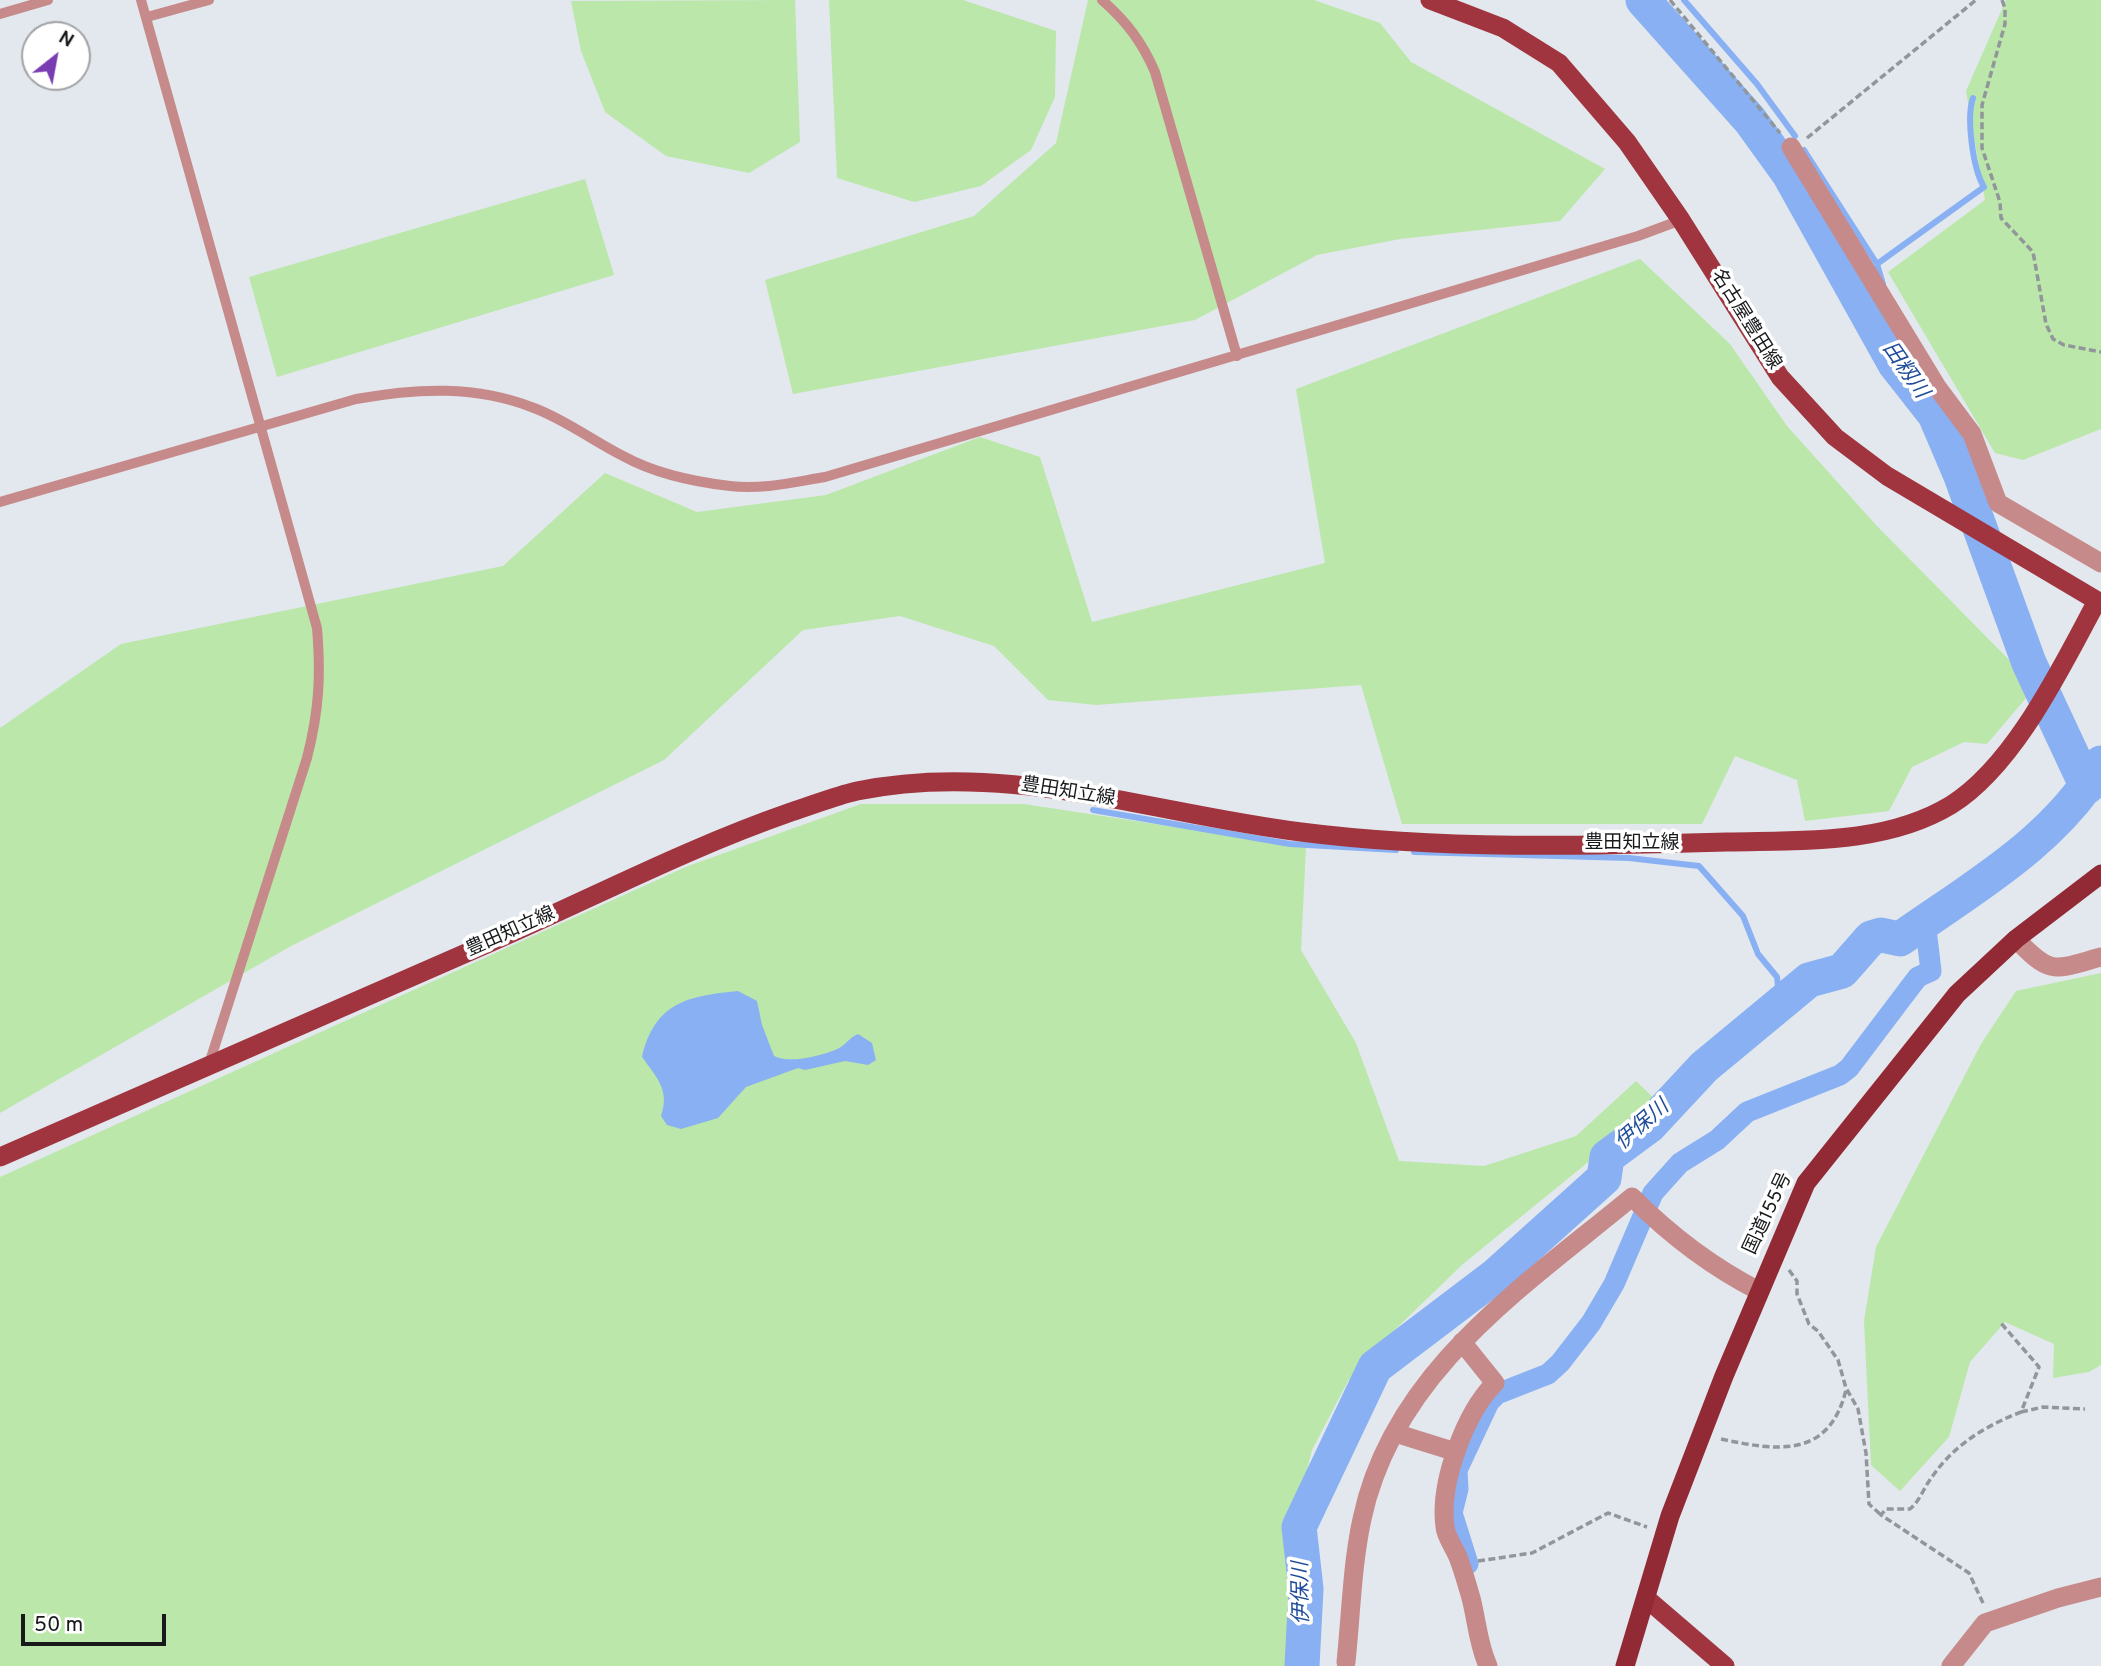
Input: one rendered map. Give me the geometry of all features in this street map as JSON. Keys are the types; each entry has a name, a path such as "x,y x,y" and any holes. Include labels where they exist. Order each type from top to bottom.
{"highway":[{"name":"国道155号","path":"1625,1666 1665,1534 1702,1434 1806,1183 1956,994 2016,939 2101,874"}],"main road":[{"name":"名古屋豊田線","path":"1430,0 1503,27 1559,63 1627,142 1681,220 1780,377 1835,437 1894,481 2099,602"},
{"name":"豊田知立線","path":"0,1157 495,941 732,833 851,792 913,782 1027,785 1302,832 1475,843 1636,845 1805,840 1872,833 1924,819 1951,804 1988,774 2027,721 2099,602"},
{"path":"1647,1599 1725,1666"}],"street":[{"path":"1791,147 1937,387 1972,434 1998,503 2101,563"},
{"path":"2016,939 2038,962 2049,967 2060,968 2101,957"},
{"path":"1346,1662 1362,1519 1383,1455 1407,1409 1444,1359 1510,1297 1632,1197 1669,1234 1713,1267 1759,1291"},
{"path":"1462,1342 1495,1383 1481,1397 1456,1452 1445,1507 1445,1529 1472,1602 1475,1631 1488,1666"},
{"path":"1395,1433 1456,1452"},
{"path":"1951,1666 1985,1623 2058,1598 2101,1587"}],"lane":[{"path":"0,14 48,0"},
{"path":"141,0 317,628 321,672 318,715 209,1064"},
{"path":"147,17 209,0"},
{"path":"1102,0 1127,22 1142,44 1155,72 1237,356"},
{"path":"0,502 356,400 401,391 473,392 535,408 626,458 665,472 733,486 770,486 825,477 1638,236 1681,220"}],"path":[{"path":"1670,0 1791,147 1811,136 1976,0"},
{"path":"2002,0 2005,8 2004,24 1982,105 1982,148 2000,202 2001,218 2033,251 2046,324 2053,339 2064,345 2101,352"},
{"path":"1772,1260 1793,1275 1809,1324 1818,1331 1838,1360 1846,1388 1858,1409 1863,1427 1868,1504 1969,1573 1991,1621"},
{"path":"2000,1322 2039,1367 2021,1412"},
{"path":"1702,1434 1773,1448 1813,1440 1833,1424 1846,1388"},
{"path":"1881,1515 1886,1509 1910,1509 1943,1462 1982,1429 2021,1412 2043,1408 2085,1409"},
{"path":"1460,1564 1532,1553 1608,1513 1665,1534"}],"green space":[{"path":"795,0 800,142 749,173 666,156 605,112 581,51 571,1"},
{"path":"829,0 963,0 1056,31 1055,97 1031,150 981,186 914,202 837,178"},
{"path":"1088,0 1314,0 1380,23 1411,62 1605,169 1560,221 1400,239 1317,255 1195,320 793,394 765,280 974,216 1056,143"},
{"path":"2006,0 2101,0 2101,429 2023,460 1995,453 1888,272 1985,200 1966,91"},
{"path":"585,179 614,275 277,377 249,277"},
{"path":"1640,259 1730,344 1787,426 1876,525 2027,678 2026,698 1987,744 1964,742 1912,767 1889,811 1805,821 1797,780 1735,756 1702,824 1402,824 1361,685 1096,705 1048,700 994,646 900,616 803,630 664,760 291,946 0,1113 0,728 121,644 503,566 605,473 697,512 826,495 980,437 1040,457 1092,622 1325,563 1296,389"},
{"path":"861,804 1024,804 1306,847 1301,950 1356,1043 1399,1161 1484,1166 1576,1136 1636,1081 1657,1101 1603,1150 1463,1264 1378,1346 1348,1381 1312,1450 1287,1548 1296,1666 0,1666 0,1177 688,866"},
{"path":"2101,973 2101,1365 2089,1372 2053,1378 2054,1344 2005,1322 1970,1362 1949,1437 1900,1491 1871,1465 1864,1321 1876,1247 1981,1044 2016,991"}],"water":[{"path":"738,991 757,1001 762,1025 774,1056 796,1059 821,1055 838,1049 858,1034 872,1043 876,1060 868,1065 845,1061 805,1070 798,1068 746,1087 718,1118 681,1129 667,1125 661,1116 663,1091 642,1057 655,1024 676,1005 704,996"}],"waterway":[{"name":"田籾川","path":"1643,0 1750,120 1789,174 1895,364 1935,415 1961,476 2029,663 2087,787"},
{"path":"1684,0 1757,84 1795,136"},
{"path":"1877,264 1984,187 1972,143 1970,118 1973,98"},
{"path":"1804,150 1877,264 1883,284"},
{"name":"伊保川","path":"1302,1666 1306,1589 1299,1527 1375,1367 1495,1276 1604,1178 1607,1157 1649,1126 1704,1067 1809,980 1842,971 1871,938 1881,935 1900,939 2010,862 2060,817 2101,763"},
{"path":"1093,810 1290,844 1396,850"},
{"path":"1414,852 1629,858 1699,866 1743,916 1758,954 1777,977 1780,1005"},
{"path":"1468,1564 1452,1513 1458,1489 1457,1470 1489,1402 1497,1394 1548,1374 1560,1363 1591,1323 1614,1284 1653,1193 1680,1163 1717,1140 1747,1112 1840,1075 1849,1068 1918,977 1931,971 1925,921"}]}
